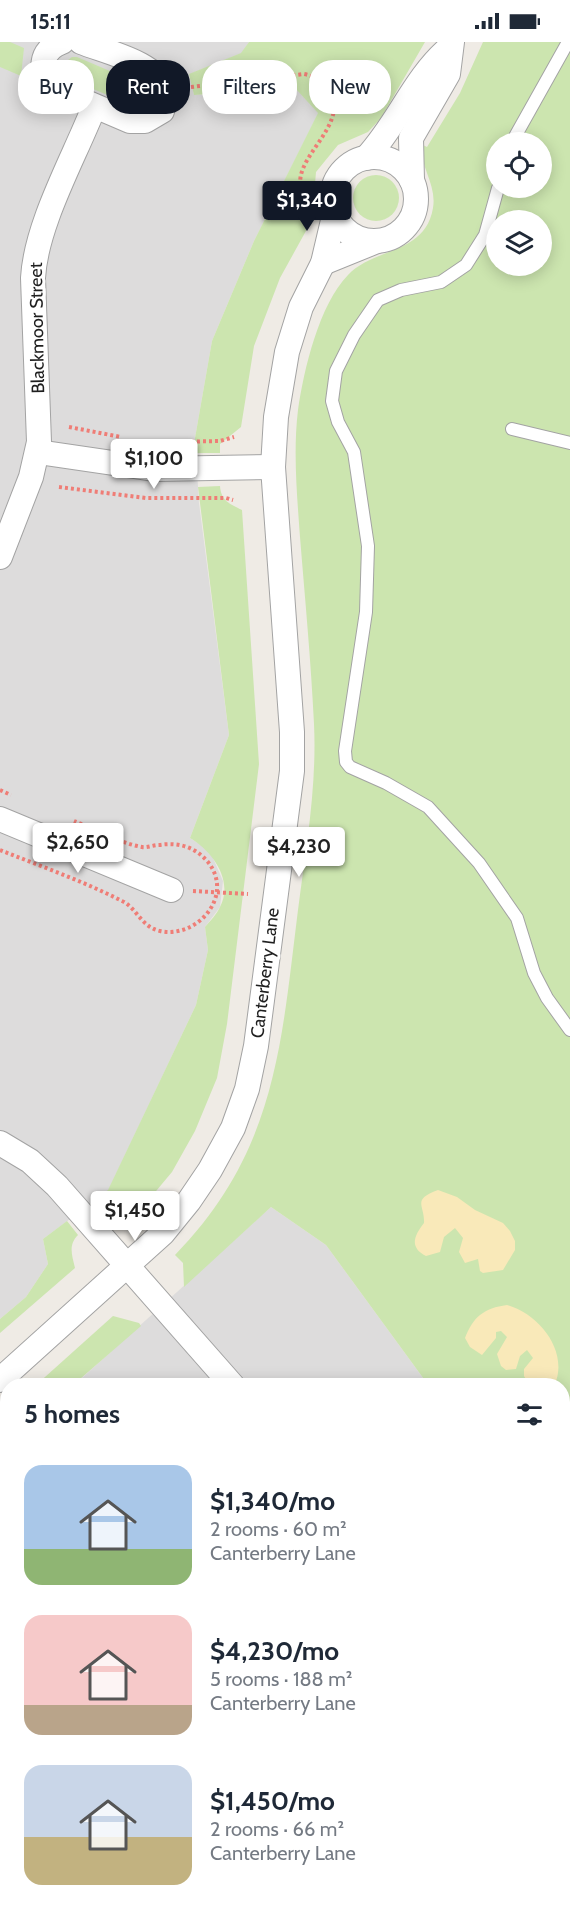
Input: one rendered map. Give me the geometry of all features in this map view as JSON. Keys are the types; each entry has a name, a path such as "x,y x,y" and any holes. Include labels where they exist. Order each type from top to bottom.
{"street":[{"path":"44,60 55,45 62,42"},
{"path":"81,42 154,72 160,77 167,91 162,111 145,121 130,121 94,107"},
{"name":"Canterberry Lane","path":"2,1378 163,1233 200,1186 233,1128 252,1070 292,771 292,732 273,468 278,391 284,361 301,307 323,263 335,212 332,198 339,179 347,168 366,158 392,127 430,64 451,45"},
{"name":"Canterberry Lane","path":"323,263 402,231 411,220 416,208 416,195 412,181 411,138 448,74 451,45"},
{"name":"Blackmoor Street","path":"0,557 31,477 38,452 40,429 33,278 35,257 42,233 91,114"},
{"path":"366,158 380,158 394,162 405,170 412,181"},
{"path":"335,212 341,225 351,234 364,240 377,241"},
{"path":"38,452 154,469 273,468"},
{"path":"0,819 171,890"},
{"path":"0,1143 44,1172 226,1378"}],"lane":[{"path":"518,132 568,42"},
{"path":"495,198 485,236 466,265 441,282 401,290 378,300 354,335 336,371 332,401 338,422 354,452 368,546 366,612 349,721 346,762 350,767 386,783 428,807 478,863 517,918 534,973 547,998 570,1030"},
{"path":"512,429 570,443"}],"path":[{"path":"190,88 297,75 318,78 333,97 334,112 331,122 302,172 302,192 306,197 315,197"},
{"path":"69,427 129,438"},
{"path":"166,442 220,441 234,437"},
{"path":"59,487 146,498 226,498 232,500"},
{"path":"171,890 248,894"}],"shaded area":[{"path":"0,42 249,42 242,53 225,60 202,60 202,69 190,74 194,95 202,94 202,114 297,114 297,90 309,102 309,114 318,114 254,241 212,341 195,438 199,503 229,735 190,838 210,851 223,881 220,907 205,927 208,950 196,1005 108,1191 43,1239 48,1264 26,1297 0,1319"},
{"path":"271,1207 326,1245 423,1378 82,1378"}],"green space":[{"path":"0,42 10,42 24,48 23,60 18,60 18,75 0,67"},
{"path":"249,42 425,42 391,101 391,60 309,60 309,103 297,90 297,60 224,60 241,53"},
{"path":"483,42 570,42 570,1378 423,1378 326,1245 271,1207 184,1287 183,1263 175,1255 209,1216 234,1176 254,1136 268,1094 286,1007 307,840 315,747 296,458 298,410 304,376 321,320 338,288 348,275 371,259 409,242 420,234 428,223 434,200 421,152 421,144 427,147 460,93"},
{"path":"77,57 84,60 68,60"},
{"path":"94,64 106,69 106,94 94,89"},
{"path":"202,69 202,94 194,95 190,74"},
{"path":"318,114 383,114 368,132 338,145 316,172 312,220 280,278 254,346 241,427 220,444 220,453 196,453 195,438 212,341 254,241"},
{"path":"376,175 392,182 399,198 392,214 376,221 360,214 353,198 360,182"},
{"path":"220,486 224,499 242,510 259,764 227,1024 217,1078 195,1131 172,1172 141,1209 110,1207 103,1212 94,1201 108,1190 196,1005 208,950 205,927 217,912 224,897 222,877 213,858 190,838 229,735 198,487"},
{"path":"67,1221 78,1235 72,1246 75,1268 0,1333 0,1319 26,1297 48,1264 43,1239"},
{"path":"113,1316 139,1323 141,1326 81,1378 44,1378"}],"sand":[{"path":"438,1190 457,1197 475,1210 503,1223 510,1231 515,1241 515,1250 503,1270 483,1273 480,1271 478,1259 465,1263 459,1252 463,1238 455,1228 444,1237 440,1252 426,1256 417,1249 416,1237 424,1223 422,1200"},
{"path":"507,1305 531,1317 541,1326 555,1348 558,1361 556,1378 525,1378 524,1369 533,1358 527,1350 520,1356 516,1369 506,1370 501,1366 497,1354 507,1337 501,1331 496,1332 496,1338 482,1355 470,1347 465,1338 472,1324 480,1315 492,1308"}]}
